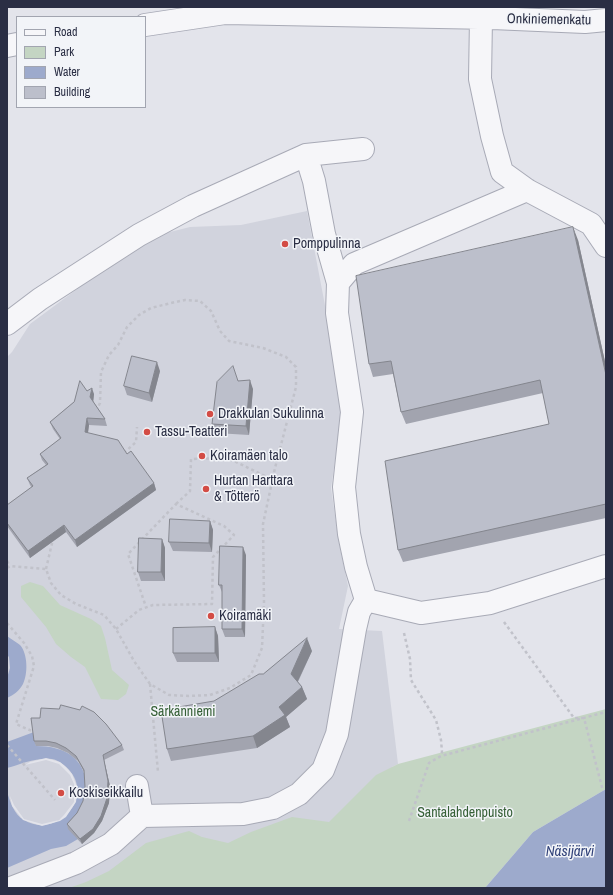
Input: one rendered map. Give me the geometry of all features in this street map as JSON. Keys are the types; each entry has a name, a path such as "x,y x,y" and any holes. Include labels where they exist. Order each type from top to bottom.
{"street":[{"name":"Onkiniemenkatu","path":"146,25 225,13 486,18 585,22 606,20"},
{"path":"486,18 480,79 492,136 502,172 527,190 598,220 606,246"},
{"path":"7,324 40,299 139,235 193,206 306,155 364,149"},
{"path":"11,888 76,863 111,844 142,816 243,814 273,808 299,794 323,770 337,734 355,630 359,612 366,600 356,567 349,534 344,487 352,412 337,313 338,283 324,234 314,181 306,155"},
{"path":"338,283 354,264 527,190"},
{"path":"366,600 421,614 490,603 606,566"},
{"path":"137,786 142,816"}],"path":[{"path":"55,536 46,569 51,582 60,595 76,604 104,615 116,628 134,660 150,684 169,695 210,695 230,688 251,675 262,648 264,603 263,524 296,387 296,367 286,357 263,348 229,341 220,331 211,311 200,301 185,300 171,303 152,308 139,315 127,328 118,345 108,355 101,372 100,403 95,413"},
{"path":"119,457 136,442 136,427"},
{"path":"146,607 128,554 190,491 191,459 228,458 273,480"},
{"path":"116,628 139,610 152,605 212,604 213,557 234,535 224,526 176,504"},
{"path":"7,561 8,567 46,569"},
{"path":"490,603 574,718 584,718"},
{"path":"401,609 410,659 411,680 436,720 441,740 441,756"},
{"path":"7,623 24,643 32,656 34,666 16,724 34,732"},
{"path":"150,684 158,772"},
{"path":"410,821 429,763 441,756 606,712"},
{"path":"584,718 603,791"},
{"path":"7,745 55,800"}],"shaded area":[{"name":"Särkänniemi","path":"307,211 340,384 342,412 331,488 339,543 348,586 339,629 382,631 398,764 392,767 411,888 7,888 7,357 12,352 30,324 146,238 190,227 241,225"}],"green space":[{"path":"30,582 43,586 60,605 91,619 101,626 112,670 129,685 126,694 118,700 101,699 85,667 56,644 46,627 21,597 21,586"},
{"name":"Santalahdenpuisto","path":"606,709 606,789 533,832 485,888 69,888 109,871 146,843 189,831 202,837 228,843 251,832 292,817 329,822 376,775 398,764"}],"water":[{"path":"7,636 20,645 25,653 26,675 20,689 12,696 7,698 7,678 10,668 9,657 7,655"},
{"path":"34,732 36,746 56,748 65,751 78,762 86,779 87,795 85,808 78,839 66,846 51,849 7,868 7,792 13,808 18,815 24,820 36,825 48,824 59,820 68,814 74,804 77,794 76,782 70,771 62,764 52,759 35,760 7,768 7,742"},
{"name":"Näsijärvi","path":"606,789 606,888 485,888 533,832"}],"pier":[{"path":"46,758 60,762 66,767 72,774 76,784 77,793 76,802 66,817 60,821 42,826 23,820 12,806 10,796 14,805 24,819 42,824 59,820 64,815 74,802 74,784 70,775 59,764 46,760 25,765 30,762"}],"building":[{"path":"573,227 606,375 606,504 398,550 385,461 549,424 540,380 401,412 391,361 369,364 356,276"},
{"path":"132,356 157,362 149,393 124,386"},
{"path":"233,366 238,381 250,380 246,426 212,424 217,382"},
{"path":"80,381 87,391 92,388 90,397 105,419 87,418 85,432 118,440 127,454 131,451 154,483 75,540 64,525 28,551 7,523 7,505 33,486 27,478 48,464 40,454 61,438 50,422 74,402"},
{"path":"170,519 210,521 209,543 169,542"},
{"path":"139,538 162,539 161,572 138,572"},
{"path":"220,546 243,547 242,629 222,629 222,585 219,585"},
{"path":"215,627 215,653 173,653 173,628"},
{"path":"307,638 291,674 302,687 279,707 285,715 253,736 167,749 161,710 214,701 259,674 263,674"},
{"path":"61,705 80,710 82,706 94,712 106,724 122,745 103,755 108,781 107,798 101,816 93,829 80,839 67,824 77,813 83,801 85,787 84,770 76,756 66,748 56,743 34,741 31,718 40,718 41,708 59,709"}],"place":[{"name":"Pomppulinna","path":"285,244"},
{"name":"Drakkulan Sukulinna","path":"210,414"},
{"name":"Tassu-Teatteri","path":"147,432"},
{"name":"Koiramäen talo","path":"202,456"},
{"name":"Hurtan Harttara & Tötterö","path":"206,489"},
{"name":"Koiramäki","path":"211,616"},
{"name":"Koskiseikkailu","path":"61,793"}]}
